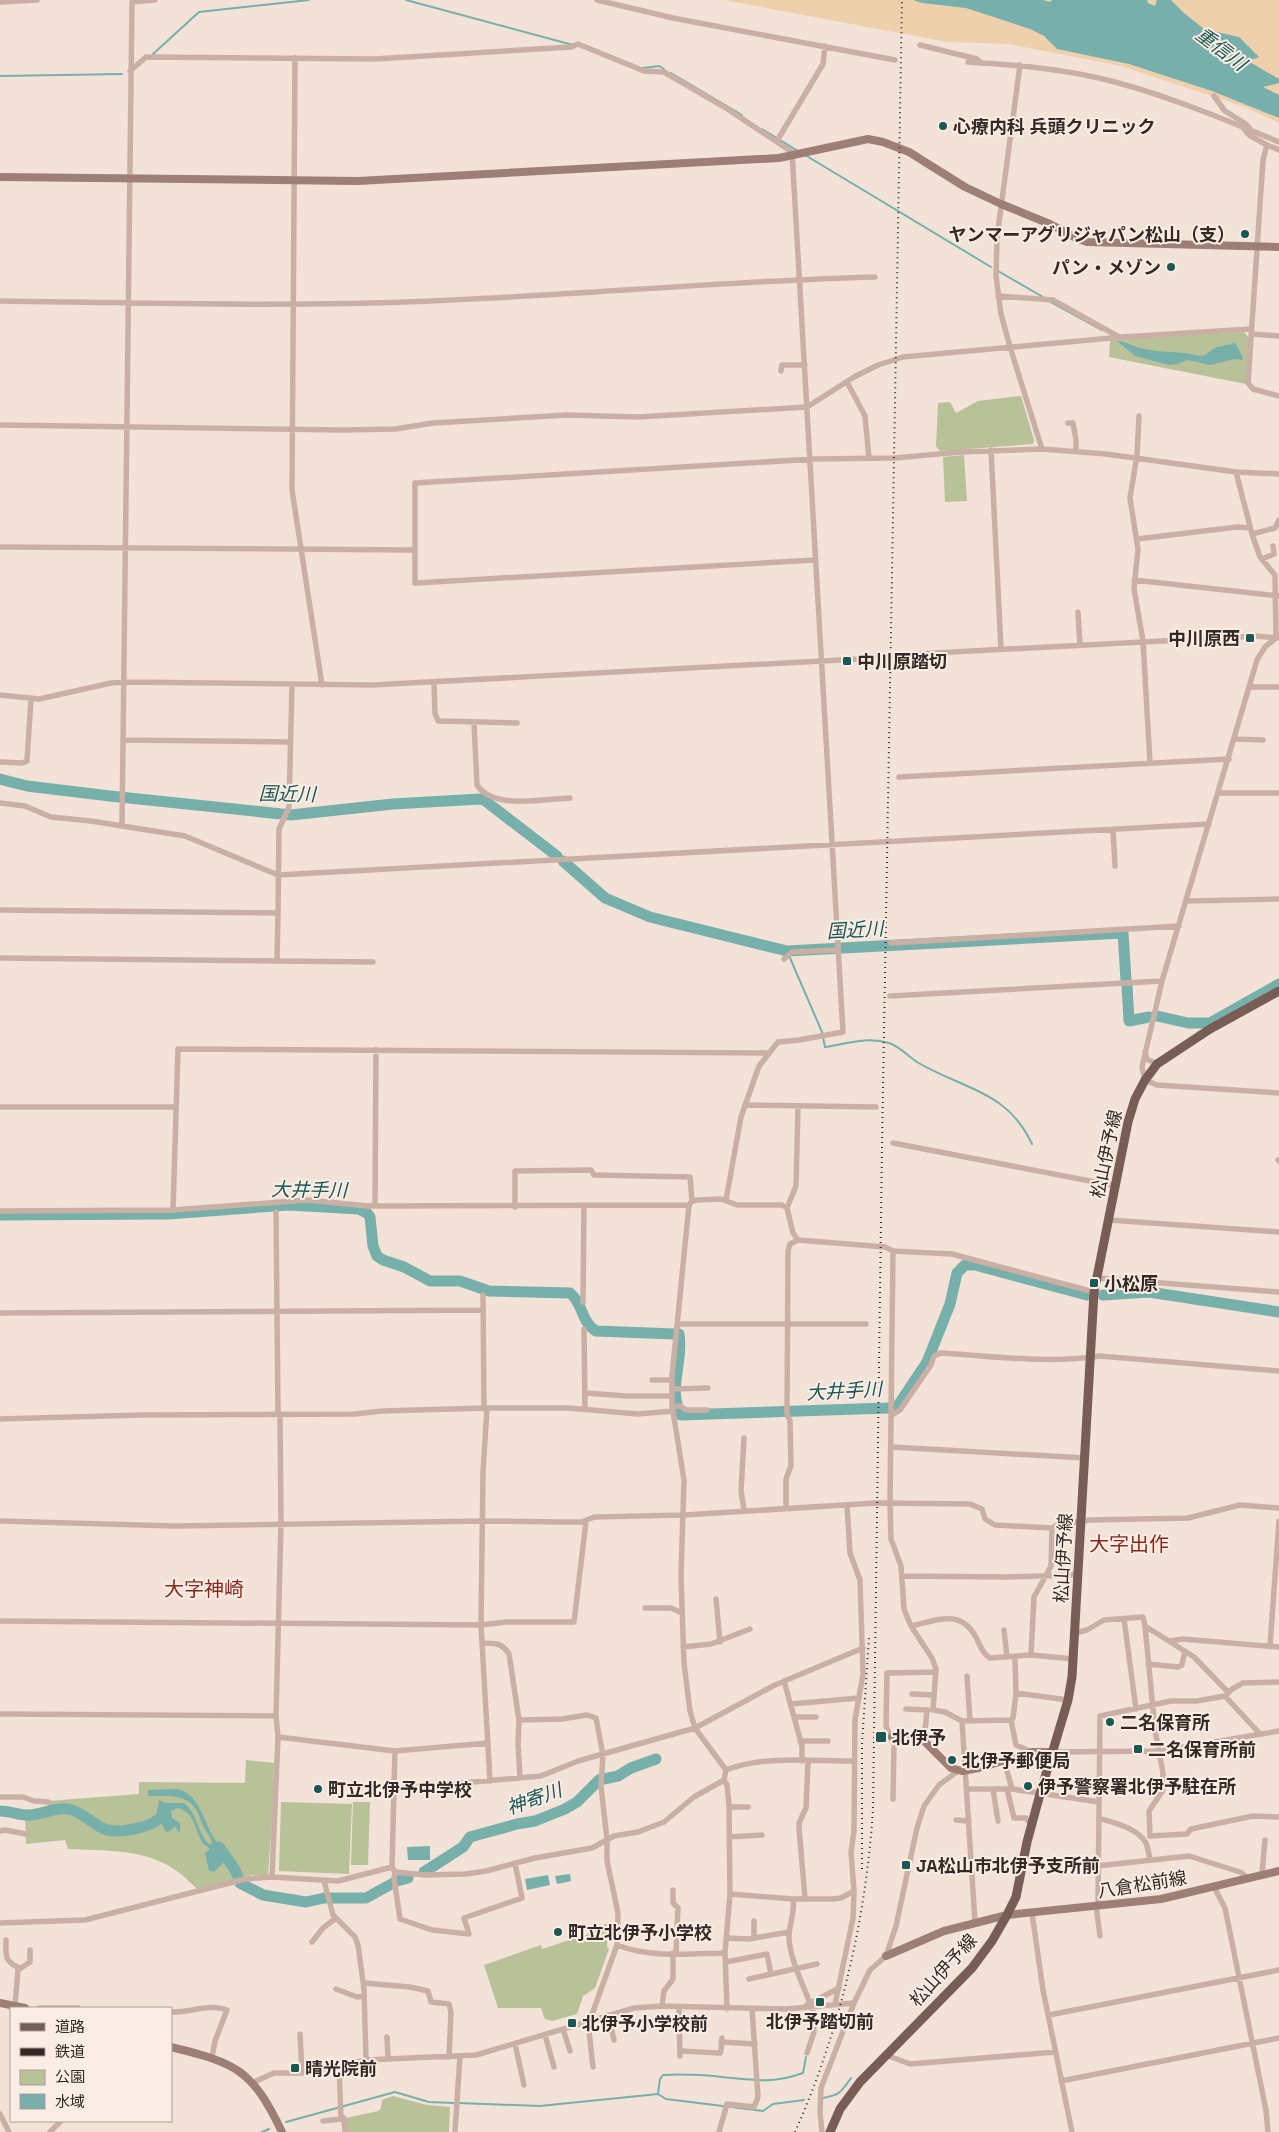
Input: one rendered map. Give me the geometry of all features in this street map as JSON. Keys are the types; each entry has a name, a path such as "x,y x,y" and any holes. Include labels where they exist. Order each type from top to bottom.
{"main road":[{"name":"松山伊予線","path":"830,2132 846,2100 886,2055 972,1968 992,1941 1016,1897 1040,1794 1068,1700 1076,1633 1094,1292 1128,1122 1135,1099 1145,1080 1157,1064 1210,1029 1279,991"}],"street":[{"path":"0,2 37,0"},
{"path":"122,826 132,2 155,0"},
{"path":"597,0 673,18 895,60"},
{"path":"130,71 146,57 375,59 575,46 578,44 640,70 664,72 726,108 792,152 843,1032 778,1042 769,1053 755,1075 741,1117 726,1200"},
{"path":"920,45 977,59 981,63"},
{"path":"777,141 823,64 825,46"},
{"path":"295,58 292,490 322,685"},
{"path":"968,62 1020,65 1114,82 1157,95 1279,142"},
{"path":"1020,65 995,263 998,296 1010,347 1042,449"},
{"path":"1214,96 1225,111 1246,124 1252,131"},
{"path":"1242,127 1249,135 1267,146 1279,150"},
{"path":"0,177 358,181 793,156 860,140 874,140 917,156 965,187 1087,242 1279,247"},
{"path":"1267,146 1263,160 1250,387 1279,396"},
{"path":"0,300 293,304 431,301 875,277"},
{"path":"998,296 1047,300 1119,337"},
{"path":"0,425 395,429 433,423 557,415 586,414 638,417 807,407 878,365 903,356 1119,337 1252,331 1279,336"},
{"path":"781,371 782,365 786,364 805,365"},
{"path":"847,382 865,416 869,458"},
{"path":"1139,416 1136,459 1130,491 1138,549 1134,580 1143,641 1150,763"},
{"path":"1068,423 1073,423 1076,451"},
{"path":"816,560 414,583 415,483 991,450 1042,449 1076,451 1236,472 1279,474"},
{"path":"991,450 1001,649"},
{"path":"1236,472 1251,531 1262,560 1276,571 1277,638 1260,653 1162,981 1142,1067 1145,1080 1158,1085 1279,1093"},
{"path":"1137,539 1238,527 1251,531 1274,528 1279,520"},
{"path":"1262,560 1274,554 1273,546"},
{"path":"0,547 414,550"},
{"path":"1134,580 1277,596"},
{"path":"1078,612 1080,645"},
{"path":"0,694 39,699 111,683 125,682 322,685 434,682 1143,641 1256,636 1277,638"},
{"path":"434,682 435,713 438,720 474,723 517,723"},
{"path":"277,961 279,829 289,808 292,685"},
{"path":"1250,687 1279,687"},
{"path":"0,762 22,763 27,760 31,699"},
{"path":"474,723 477,785 481,791 501,801 570,798"},
{"path":"1234,739 1263,740"},
{"path":"124,740 290,742"},
{"path":"899,777 1229,759"},
{"path":"1219,793 1279,793"},
{"path":"0,803 25,806 45,816 186,836 278,875 1209,824"},
{"path":"1113,829 1115,866"},
{"path":"1186,901 1279,900"},
{"path":"0,910 278,913"},
{"path":"891,943 1179,926"},
{"path":"784,958 792,952 838,950"},
{"path":"0,958 373,962"},
{"path":"890,996 1162,981"},
{"path":"173,1210 178,1049 769,1053"},
{"path":"375,1205 376,1050"},
{"path":"1145,1052 1147,1059 1157,1064"},
{"path":"745,1105 876,1107"},
{"path":"798,1106 796,1186 787,1208 793,1233 798,1240"},
{"path":"0,1107 176,1107"},
{"path":"893,1143 1116,1186"},
{"path":"515,1207 515,1171 591,1170 594,1175 690,1177 690,1203 672,1380 674,1388 672,1396 683,1471 684,1515 681,1576 683,1647 690,1711 695,1728 726,1770 724,1780 727,1785 730,1837 730,1894 725,1953 727,2009"},
{"path":"0,1211 173,1210 308,1200 368,1206 515,1207 690,1203 726,1200 736,1205 776,1204 787,1208"},
{"path":"582,1302 584,1205"},
{"path":"272,1877 278,1737 276,1716 281,1524 276,1311 276,1212"},
{"path":"1109,1220 1279,1232"},
{"path":"786,1508 786,1479 791,1466 790,1423 787,1414 788,1246 790,1244 798,1240 885,1247 893,1252 952,1254 1094,1292"},
{"path":"893,1252 891,1539 901,1566 904,1609 911,1626 932,1658 936,1672 934,1695 924,1741"},
{"path":"1097,1278 1279,1292"},
{"path":"483,1295 486,1409 482,1472 481,1625 490,1781"},
{"path":"0,1313 482,1310"},
{"path":"678,1324 866,1324"},
{"path":"584,1329 585,1409"},
{"path":"892,1410 900,1410 937,1353 1047,1359 1100,1356 1279,1371"},
{"path":"652,1380 672,1380"},
{"path":"674,1388 708,1388"},
{"path":"585,1394 672,1396"},
{"path":"0,1419 486,1409 585,1409 638,1414 674,1408 707,1410"},
{"path":"744,1438 741,1491 744,1510"},
{"path":"892,1447 1085,1458"},
{"path":"0,1521 175,1526 483,1521 560,1522 586,1521 594,1518 684,1515 744,1510 890,1503 970,1504 982,1509 989,1523 995,1525 1052,1528 1057,1525 1082,1522 1188,1518 1240,1505 1279,1508"},
{"path":"835,2004 851,1926 854,1891 851,1852 854,1831 854,1761 856,1720 863,1674 860,1580 850,1553 847,1505"},
{"path":"0,1621 481,1625 506,1622 574,1622 586,1521"},
{"path":"1270,1646 1279,1521"},
{"path":"1030,1655 1034,1597 1051,1566 1052,1528"},
{"path":"902,1576 1006,1578 1070,1575 1079,1572"},
{"path":"716,1599 720,1642"},
{"path":"645,1608 671,1608 682,1613"},
{"path":"1076,1633 1087,1630 1104,1620 1144,1617 1153,1706 1163,1768 1163,1790 1149,1812 1150,1836 1146,1844"},
{"path":"911,1626 947,1618 957,1619 972,1629 990,1658 1030,1655 1074,1659"},
{"path":"1124,1619 1136,1709"},
{"path":"1145,1626 1194,1657 1260,1734"},
{"path":"683,1647 720,1642 750,1629"},
{"path":"1004,1630 1007,1657"},
{"path":"1171,1641 1182,1639 1279,1647"},
{"path":"483,1643 496,1643 506,1649 509,1654 520,1720 518,1744 520,1778"},
{"path":"394,1789 541,1776 578,1761 695,1728 784,1682 863,1648"},
{"path":"1148,1664 1178,1667 1182,1665 1185,1651"},
{"path":"1010,1720 1013,1718 1016,1693 1015,1657"},
{"path":"893,1799 894,1745 886,1726 887,1673 936,1672"},
{"path":"967,1676 970,1721"},
{"path":"784,1682 795,1717 805,1761 806,1808 798,1828 806,1898"},
{"path":"1100,1936 1097,1906 1097,1866 1100,1716 1171,1702 1196,1701 1226,1694 1243,1684 1279,1682"},
{"path":"968,1688 976,1687"},
{"path":"1016,1693 1068,1700"},
{"path":"912,1694 934,1695"},
{"path":"791,1704 859,1698"},
{"path":"906,1709 945,1712 962,1721 1010,1720"},
{"path":"0,1714 276,1716"},
{"path":"520,1720 592,1716 596,1718 603,1755 601,1780 607,1839 607,1861 618,1913 617,1944 590,2020 589,2031 593,2066"},
{"path":"795,1717 816,1717"},
{"path":"1010,1720 1016,1745 1032,1752"},
{"path":"962,1721 962,1771 968,1789 975,1922"},
{"path":"822,2132 820,2112 821,2088 854,2003 870,1970 886,1956 896,1926 917,1828 924,1806 939,1786 962,1771 1032,1752 1160,1751 1279,1731"},
{"path":"278,1737 394,1751 488,1743"},
{"path":"892,1737 924,1741 951,1768 962,1771"},
{"path":"800,1741 828,1741"},
{"path":"394,1751 393,1870 399,1916 403,1921 432,1930 469,1934 464,1918 522,1898 515,1863"},
{"path":"1004,1760 1014,1818 1026,1818 1033,1821"},
{"path":"726,1770 764,1763 854,1761"},
{"path":"0,1922 84,1920 244,1880 272,1877 324,1881 348,1880 393,1870 455,1875 486,1871 515,1863 592,1848 607,1839 645,1830 664,1822 694,1797 724,1780"},
{"path":"968,1789 1010,1789 1099,1802"},
{"path":"994,1789 998,1820"},
{"path":"0,1797 24,1797 34,1801 48,1802"},
{"path":"729,1807 748,1807"},
{"path":"1150,1836 1187,1834 1190,1829 1253,1816 1279,1817"},
{"path":"1099,1818 1133,1831 1146,1844 1150,1859"},
{"path":"956,1820 969,1820"},
{"path":"0,1831 5,1830 26,1834"},
{"path":"730,1837 762,1835"},
{"path":"1262,1874 1265,1840"},
{"path":"1097,1866 1130,1864 1150,1859 1189,1856 1225,1866 1240,1872 1248,1878"},
{"name":"八倉松前線","path":"886,1956 944,1931 1007,1915 1161,1899 1279,1871"},
{"path":"324,1881 330,1909 356,1941 364,1983 366,2060"},
{"path":"1214,1887 1225,1908 1266,2110 1268,2132"},
{"path":"662,2006 664,1991 673,1979 678,1908 673,1903 673,1890"},
{"path":"730,1894 793,1899 841,1898 854,1891"},
{"path":"793,1899 794,1912 790,1932 796,1969 812,2005 814,2032 807,2053"},
{"path":"1032,1913 1039,1962 1072,2132"},
{"path":"312,1942 323,1928 336,1918"},
{"path":"754,1922 754,1938"},
{"path":"726,1938 754,1938 790,1932"},
{"path":"6,1940 7,1960 19,1968"},
{"path":"617,1944 641,1951 725,1953"},
{"path":"19,1968 30,1962 30,1950"},
{"path":"726,1962 767,1954 771,1974"},
{"path":"749,1979 817,1964"},
{"path":"15,2006 19,1968"},
{"path":"1049,2015 1279,1970"},
{"path":"364,1983 410,1987 428,1991 431,2002 449,2004 451,2013 448,2056"},
{"path":"812,2005 839,1988"},
{"path":"336,1989 357,1997 364,1996"},
{"path":"254,2082 274,2073 302,2073 366,2060 487,2053 634,2008 662,2006 727,2009 801,2008 812,2005 854,2003"},
{"path":"0,2004 20,2007"},
{"path":"172,2012 188,2012 216,2006 227,2010 215,2041 212,2057"},
{"path":"679,2008 680,2054 720,2053 722,2040 755,2044"},
{"path":"719,2132 726,2107 754,2107 758,2097 752,2009"},
{"path":"608,2015 614,2040"},
{"path":"563,2029 570,2051"},
{"path":"300,2034 302,2073"},
{"path":"545,2035 554,2066"},
{"path":"388,2037 388,2058"},
{"path":"1061,2080 1279,2038"},
{"path":"515,2044 524,2086"},
{"path":"172,2046 212,2057 244,2074 254,2082 282,2132"},
{"path":"886,2055 910,2064 1056,2052"},
{"path":"455,2132 460,2056"},
{"path":"339,2065 341,2119"},
{"path":"0,2114 9,2132"},
{"path":"323,2121 344,2118 344,2132"},
{"path":"50,2132 61,2122"}],"green space":[{"path":"1244,332 1249,338 1246,384 1109,357 1110,340"},
{"path":"1021,396 1034,440 1033,444 941,451 936,446 938,403 950,402 956,413 978,401"},
{"path":"964,455 967,501 945,502 943,457"},
{"path":"246,1760 274,1763 268,1875 252,1875 197,1889 174,1869 149,1857 122,1852 68,1849 65,1840 26,1844 25,1811 48,1808 48,1801 139,1794 139,1782 245,1783"},
{"path":"281,1802 352,1804 349,1874 279,1871"},
{"path":"353,1802 370,1802 368,1865 351,1865"},
{"path":"609,1923 607,1947 609,1949 595,1988 583,1996 577,2014 552,2021 545,2019 541,2008 498,2008 484,1965 541,1945 542,1949 591,1933 590,1929"},
{"path":"393,2096 427,2105 450,2107 449,2132 347,2132 346,2118 378,2111 381,2108 382,2100"}],"sand":[{"path":"724,0 1279,0 1279,123 1245,107 1121,66 1009,44 948,42"}],"water":[{"name":"重信川","path":"913,0 1043,0 1050,2 1052,0 1147,0 1148,3 1155,6 1157,0 1171,0 1204,29 1239,37 1259,57 1248,61 1279,79 1279,83 1263,87 1279,95 1279,118 1212,91 1129,64 1057,49 1044,36 1030,29 966,8 922,3"},
{"path":"1117,341 1148,350 1200,356 1217,347 1233,343 1236,344 1243,358 1242,360 1234,359 1210,365 1188,360 1169,365 1135,356"},
{"path":"176,1789 184,1791 195,1801 214,1838 228,1858 227,1861 220,1849 214,1846 224,1858 223,1863 214,1872 209,1871 205,1853 210,1849 203,1844 188,1813 178,1808 171,1811 172,1818 180,1823 180,1833 175,1827 168,1832 165,1831 161,1822 152,1825 152,1821 156,1817 159,1800 165,1803 184,1803 189,1807 205,1840 212,1844 211,1838 203,1826 198,1813 188,1801 182,1798 167,1796 148,1796 148,1790"},
{"path":"430,1846 430,1860 408,1860 407,1847"},
{"path":"570,1874 571,1881 557,1884 555,1876"},
{"path":"548,1875 550,1885 527,1890 525,1879"}],"waterway":[{"path":"153,54 199,12 309,0"},
{"path":"406,0 573,45"},
{"path":"643,68 659,66 664,69"},
{"path":"671,73 742,115"},
{"path":"0,76 122,74"},
{"path":"762,129 798,151"},
{"path":"805,155 991,267"},
{"path":"998,271 1043,297"},
{"path":"1051,302 1102,330"},
{"name":"国近川","path":"0,779 27,786 291,815 393,804 480,799 484,800 557,856"},
{"name":"国近川","path":"563,861 605,898 650,917 787,951 1123,933 1126,980"},
{"path":"787,951 822,1032 825,1047 865,1040 893,1044 917,1062 996,1101 1010,1112 1022,1126 1032,1144"},
{"name":"国近川","path":"1157,1016 1188,1023 1210,1023 1279,984"},
{"name":"国近川","path":"1127,985 1129,1021 1149,1017"},
{"name":"大井手川","path":"0,1215 168,1214 288,1205 359,1209 370,1217 373,1246 377,1256 404,1267 430,1281 460,1281 489,1291 570,1293 577,1302 587,1323 596,1331 674,1334"},
{"name":"大井手川","path":"679,1334 680,1344 675,1395 681,1415 887,1408 896,1407 899,1404 927,1362 950,1304 957,1273 965,1265 975,1265 1087,1295"},
{"name":"大井手川","path":"1103,1295 1149,1292 1279,1312"},
{"name":"神寄川","path":"424,1872 463,1847 470,1837 535,1821 565,1809 577,1802 599,1780 618,1776 631,1768 656,1759"},
{"name":"神寄川","path":"0,1811 27,1815 68,1809 81,1814 102,1828 116,1831 143,1827 158,1820 163,1815"},
{"name":"神寄川","path":"219,1847 234,1868 239,1879"},
{"name":"神寄川","path":"240,1883 263,1895 306,1902 324,1898 366,1898 397,1881 408,1878"},
{"path":"658,2094 660,2079 663,2075 700,2075 763,2080 782,2079 803,2073 806,2057"},
{"path":"823,2098 840,2092 851,2078"},
{"path":"286,2122 395,2092 429,2102 454,2103"},
{"path":"459,2103 540,2106 658,2094 666,2099 763,2111 773,2104 804,2100"},
{"path":"262,2132 269,2129"}],"railway":[{"path":"795,2132 825,2055 838,2015 848,1974 864,1892 873,1809 882,1146 902,0"},
{"path":"862,1869 862,1744 869,1637"}],"place":[{"name":"心療内科 兵頭クリニック","path":"943,126"},
{"name":"ヤンマーアグリジャパン松山（支）","path":"1245,234"},
{"name":"パン・メゾン","path":"1171,267"},
{"name":"中川原西","path":"1250,638"},
{"name":"中川原踏切","path":"847,661"},
{"name":"小松原","path":"1094,1283"},
{"name":"二名保育所","path":"1110,1722"},
{"name":"北伊予","path":"881,1737"},
{"name":"二名保育所前","path":"1138,1749"},
{"name":"北伊予郵便局","path":"952,1760"},
{"name":"伊予警察署北伊予駐在所","path":"1028,1786"},
{"name":"町立北伊予中学校","path":"318,1789"},
{"name":"JA松山市北伊予支所前","path":"906,1865"},
{"name":"町立北伊予小学校","path":"558,1932"},
{"name":"北伊予踏切前","path":"820,2002"},
{"name":"北伊予小学校前","path":"572,2023"},
{"name":"晴光院前","path":"295,2068"}],"district":[{"name":"大字出作","path":"1129,1544"},
{"name":"大字神崎","path":"204,1589"}]}
